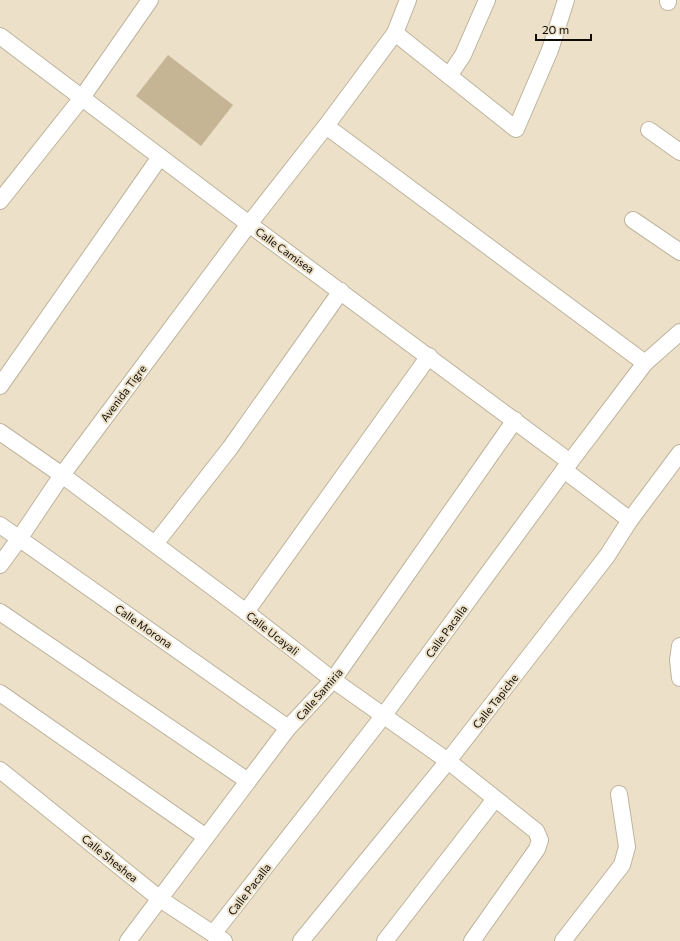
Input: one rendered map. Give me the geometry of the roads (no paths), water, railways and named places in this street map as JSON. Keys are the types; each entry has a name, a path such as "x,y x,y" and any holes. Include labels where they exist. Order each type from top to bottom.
{"street":[{"path":"0,201 81,98 150,0"},
{"name":"Avenida Tigre","path":"0,565 62,475 249,224 326,126 395,33 408,0"},
{"path":"449,76 463,55 487,0"},
{"path":"395,33 516,129 550,50 566,0"},
{"name":"Calle Camisea","path":"0,36 249,224 514,420 630,520"},
{"path":"326,126 645,363"},
{"path":"649,130 680,152"},
{"path":"0,386 160,156"},
{"path":"633,220 680,252"},
{"path":"155,544 230,448 341,291"},
{"name":"Calle Pacalla","path":"219,937 567,466 645,363 680,332"},
{"path":"246,612 429,356"},
{"name":"Calle Samiria","path":"128,941 288,728 333,680 514,420"},
{"name":"Calle Ucayali","path":"0,432 62,475 155,544 246,612 333,680 448,761 536,830 540,840 538,849 472,941"},
{"name":"Calle Tapiche","path":"301,941 448,761 607,556 630,520 680,453"},
{"name":"Calle Morona","path":"0,525 288,728"},
{"path":"0,612 248,781"},
{"path":"680,646 678,660 680,678"},
{"path":"0,693 206,837"},
{"name":"Calle Sheshea","path":"0,770 160,899 219,937"},
{"path":"563,941 622,865 628,847 619,794"},
{"path":"385,941 495,799"}]}
